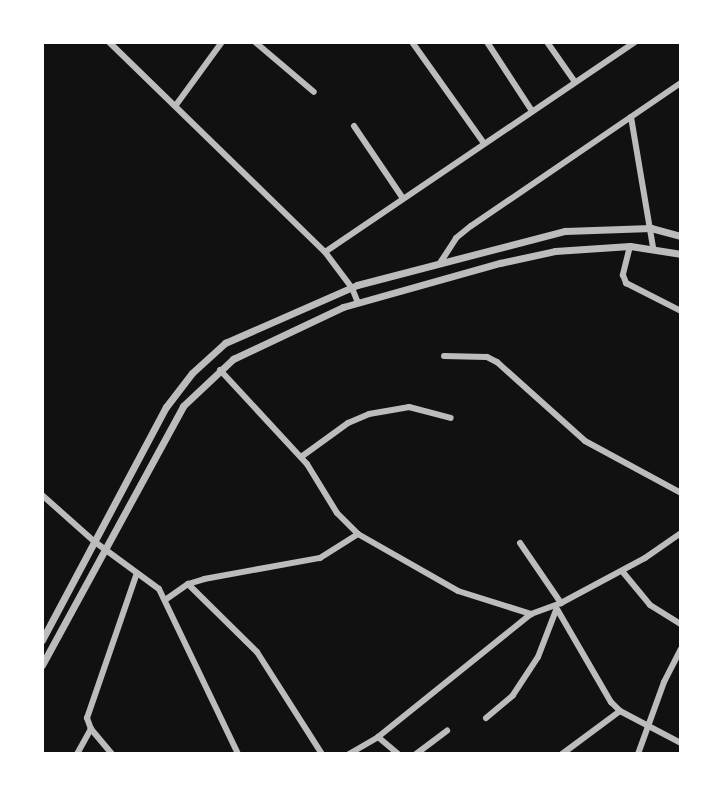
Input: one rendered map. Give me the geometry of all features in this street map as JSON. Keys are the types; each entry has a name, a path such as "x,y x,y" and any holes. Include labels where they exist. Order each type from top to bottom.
{"street":[{"path":"109,42 325,252 352,288 358,303"},
{"path":"176,105 222,42"},
{"path":"255,42 314,92"},
{"path":"412,42 483,142"},
{"path":"487,42 532,111"},
{"path":"547,42 575,82"},
{"path":"325,252 483,142 635,42"},
{"path":"440,263 456,238 471,226 681,83"},
{"path":"631,117 653,247"},
{"path":"354,126 402,197"},
{"path":"42,640 166,407 208,356 225,343 352,288 565,231 651,228 681,236"},
{"path":"630,246 623,275 626,283 681,311"},
{"path":"42,665 183,406 233,359 358,303 542,254 630,246 653,247 681,254"},
{"path":"444,356 487,357 497,362 585,441 681,493"},
{"path":"220,370 301,457 337,513 358,534 458,591 531,614"},
{"path":"301,457 348,423 369,414 409,407 451,418"},
{"path":"42,495 95,542 159,589 238,754"},
{"path":"349,754 378,737 531,614 559,606 681,533"},
{"path":"165,600 188,584 302,564 336,551 358,534"},
{"path":"520,543 559,606 579,643 589,670 620,711 681,743"},
{"path":"622,571 650,605 681,624"},
{"path":"112,754 91,729 87,718 137,573"},
{"path":"188,584 257,652 322,754"},
{"path":"486,718 513,695 529,672 549,637 559,606"},
{"path":"638,754 647,723 681,649"},
{"path":"562,754 620,711"},
{"path":"77,754 91,729"},
{"path":"416,754 447,731"},
{"path":"378,737 398,754"}]}
